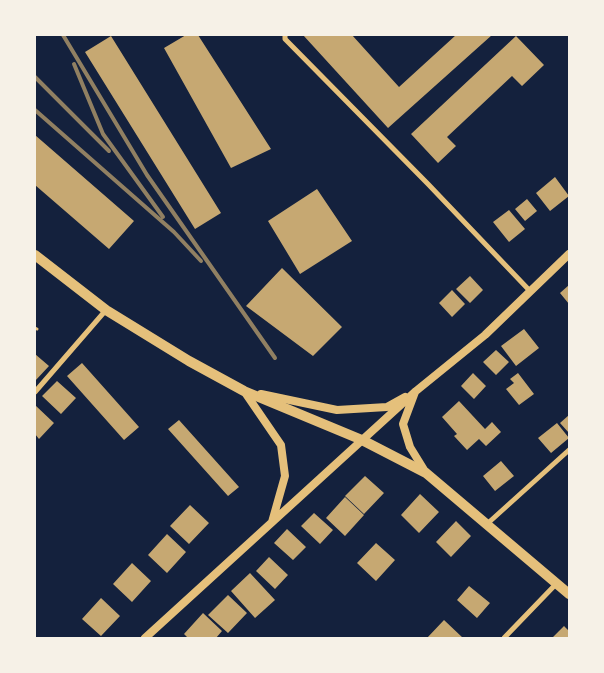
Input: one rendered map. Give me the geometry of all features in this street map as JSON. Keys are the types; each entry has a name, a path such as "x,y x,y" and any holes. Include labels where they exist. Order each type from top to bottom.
{"highway":[{"path":"35,255 106,310 189,361 244,391 362,440 426,473 569,594"}],"street":[{"path":"285,35 285,39 530,291"},
{"path":"145,638 416,391 486,335 569,254"},
{"path":"35,392 106,310"},
{"path":"244,391 337,410 387,407 416,391"},
{"path":"244,391 281,445 285,476 272,522"},
{"path":"416,391 404,424 410,447 426,473"},
{"path":"487,524 569,450"},
{"path":"504,638 557,583"}],"building":[{"path":"186,35 198,35 271,149 231,168 164,48"},
{"path":"303,35 352,35 399,87 456,35 492,35 388,128"},
{"path":"111,36 221,213 195,229 85,52"},
{"path":"516,36 544,65 522,86 512,76 447,137 456,146 438,163 411,134"},
{"path":"35,135 134,221 109,249 35,185"},
{"path":"555,177 569,196 550,211 536,193"},
{"path":"317,189 352,241 300,274 268,221"},
{"path":"527,199 537,211 525,221 515,209"},
{"path":"509,210 525,229 509,242 493,222"},
{"path":"282,268 342,327 313,356 246,306"},
{"path":"470,276 483,290 470,303 456,289"},
{"path":"569,285 569,304 560,293"},
{"path":"452,290 465,304 452,317 439,303"},
{"path":"524,329 539,348 516,366 501,346"},
{"path":"496,350 509,362 496,375 483,362"},
{"path":"35,354 49,366 35,381"},
{"path":"82,363 139,427 124,440 67,376"},
{"path":"473,373 486,386 474,399 461,386"},
{"path":"518,373 534,394 519,405 506,389 514,383 510,379"},
{"path":"57,381 76,398 61,414 42,396"},
{"path":"459,401 485,429 492,422 501,432 486,446 479,439 467,450 454,436 457,434 442,417"},
{"path":"35,405 54,423 39,439 35,434"},
{"path":"569,415 569,433 560,423"},
{"path":"179,420 239,487 228,496 168,429"},
{"path":"557,423 569,438 551,453 538,438"},
{"path":"501,461 514,476 495,491 483,476"},
{"path":"365,476 384,493 364,514 345,496"},
{"path":"420,494 439,512 419,533 401,515"},
{"path":"345,497 364,515 345,536 326,518"},
{"path":"190,505 209,523 189,544 170,526"},
{"path":"314,513 333,530 320,544 301,526"},
{"path":"456,521 471,536 451,557 436,542"},
{"path":"287,529 306,547 293,560 274,543"},
{"path":"167,534 186,552 167,573 148,555"},
{"path":"376,543 395,560 376,581 357,563"},
{"path":"269,557 288,575 275,589 256,571"},
{"path":"132,563 151,581 132,602 113,584"},
{"path":"250,573 275,600 255,618 231,591"},
{"path":"469,586 490,603 477,618 457,600"},
{"path":"228,595 247,613 228,633 208,615"},
{"path":"101,598 120,616 101,636 82,619"},
{"path":"203,613 222,631 216,638 188,638 184,634"},
{"path":"444,620 463,638 427,638"},
{"path":"564,626 569,631 569,638 552,638"}],"railway":[{"path":"63,35 147,175 275,358"},
{"path":"74,64 103,134 163,217"},
{"path":"35,77 109,151"},
{"path":"35,110 174,232 201,261"}]}
